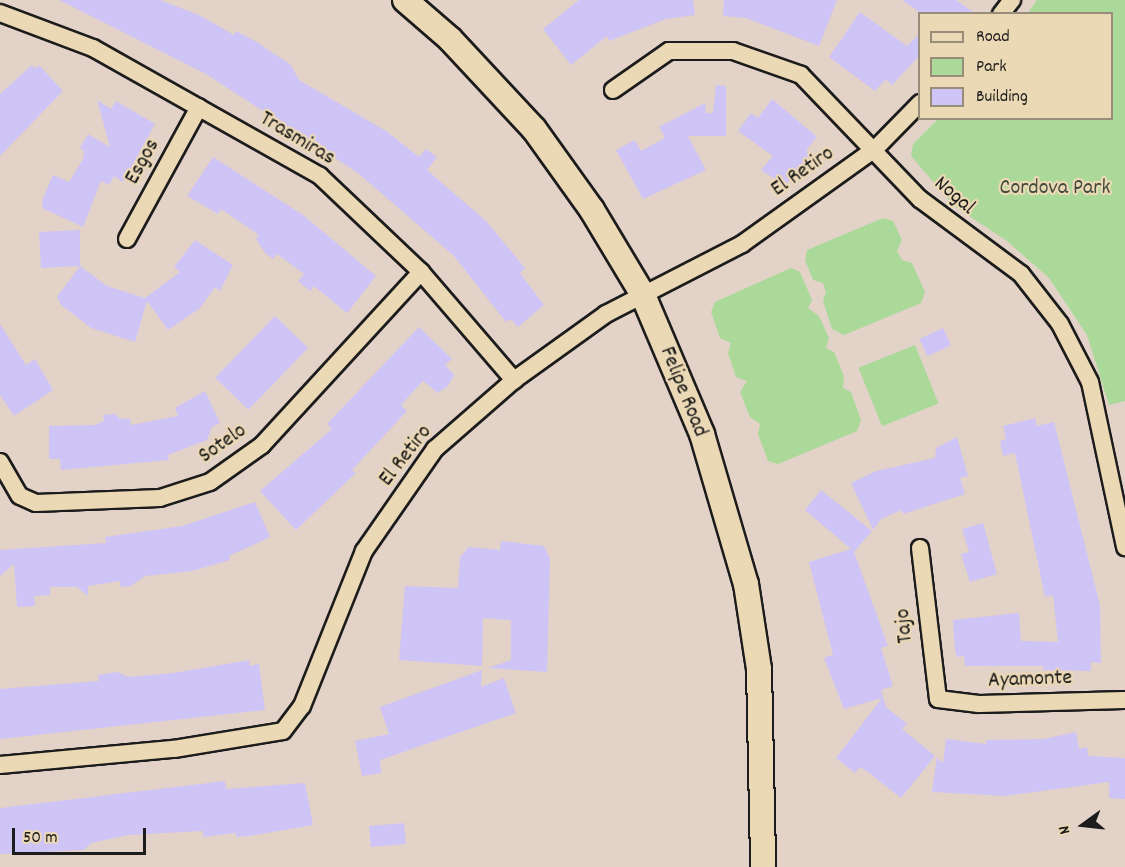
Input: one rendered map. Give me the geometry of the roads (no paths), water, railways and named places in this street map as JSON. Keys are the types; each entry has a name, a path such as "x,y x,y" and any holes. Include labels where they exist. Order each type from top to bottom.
{"main road":[{"name":"Felipe Road","path":"405,0 450,39 534,129 592,210 643,295 702,434 746,584 764,735 763,867"}],"street":[{"path":"1003,12 1012,0"},
{"name":"Trasmiras","path":"0,13 93,48 320,176 421,272 514,380"},
{"name":"Nogal","path":"613,90 669,51 733,51 801,75 876,148 920,199 1021,274 1060,324 1090,382 1125,547"},
{"name":"El Retiro","path":"0,765 174,750 283,731 302,706 364,551 435,448 514,380 606,314 742,244 876,148 918,105"},
{"name":"Esgos","path":"127,239 199,107"},
{"name":"Sotelo","path":"0,462 20,496 36,503 160,498 210,482 262,445 421,272"},
{"name":"Tajo","path":"920,549 938,699"},
{"name":"Ayamonte","path":"938,699 979,704 1125,700"}],"park label":[{"name":"Cordova Park","path":"1055,189"}]}
